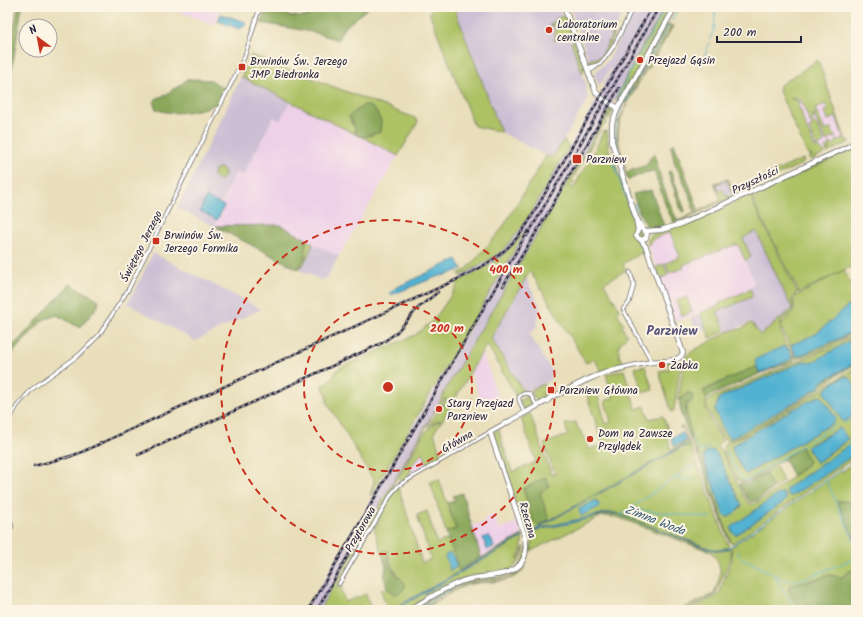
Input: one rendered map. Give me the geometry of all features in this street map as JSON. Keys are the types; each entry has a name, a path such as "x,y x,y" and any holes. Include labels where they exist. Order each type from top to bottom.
{"street":[{"name":"Świętego Jerzego","path":"7,424 17,406 28,393 86,348 110,321 141,265 232,82 249,44 260,7"},
{"path":"564,7 587,70 598,95 618,108"},
{"path":"587,70 597,67 610,51 633,7"},
{"path":"643,234 636,218 612,142 612,123 618,108 675,7"},
{"name":"Przyszłości","path":"643,234 686,222 856,143"},
{"name":"Główna","path":"399,485 490,432 590,378 652,362 672,361 680,357 683,353 682,348 646,248 643,234"},
{"path":"630,272 634,285 629,303 623,309 652,362"},
{"path":"524,413 519,400 521,395 530,394 537,406"},
{"name":"Rzeczna","path":"409,610 461,581 501,575 513,570 521,562 524,556 526,547 524,535 490,432"},
{"name":"Przytorowa","path":"339,584 392,493 399,485"},
{"path":"7,510 12,526"}],"shaded area":[{"path":"167,7 220,7 215,25"},
{"path":"454,7 558,7 586,84 585,87 588,99 553,156 546,156 501,132"},
{"path":"570,7 626,7 601,56 589,60"},
{"path":"636,7 665,7 541,229 494,306 319,610 306,610 526,231 524,231 505,253 491,264 462,278 461,276 488,261 510,243 522,227 604,87 605,81 612,69 610,69 599,86 594,74 609,59"},
{"path":"818,60 846,141 813,156 807,154 779,91 780,85"},
{"path":"241,77 290,102 280,120 273,117 251,161 249,161 243,176 236,172 221,203 225,206 214,226 177,208"},
{"path":"290,102 398,156 339,256 313,244 280,225 214,226 224,209 221,204 236,172 243,176 249,161 251,161 273,117"},
{"path":"727,180 732,193 726,196 718,190 716,184"},
{"path":"672,231 738,245 754,282 751,289 719,302 720,305 676,322 648,245 655,238"},
{"path":"756,231 793,310 759,335 751,322 727,332 717,312 752,297 751,289 754,282 745,260 751,257 743,238"},
{"path":"313,244 339,256 327,277 321,280 298,269 308,257"},
{"path":"153,253 261,309 195,341 127,303"},
{"path":"526,278 539,304 540,310 536,329 529,334 553,373 551,374 549,381 524,392 491,338"},
{"path":"700,313 706,328 696,331 691,317"},
{"path":"482,352 500,401 497,402 495,400 482,405 471,372"},
{"path":"424,451 427,465 407,477 412,470 410,468"},
{"path":"494,514 499,529 518,522 522,535 481,557 471,526 486,521 485,517"}],"green space":[{"path":"18,7 22,7 20,18 18,18 18,31 7,98 7,65"},
{"path":"306,7 369,7 343,29 338,40 312,32 261,23 264,14 268,14 279,8 289,16 307,17"},
{"path":"435,7 454,7 501,132 474,126 429,12"},
{"path":"665,7 674,7 634,76 619,98 614,101 639,52"},
{"path":"563,16 566,17 572,35 570,39 568,36 554,41 556,38 554,33 556,32 553,25 549,25 555,22 554,20"},
{"path":"668,24 670,24 626,103 624,102 632,86"},
{"path":"672,25 673,26 649,68 645,71 630,98 635,88"},
{"path":"614,31 615,32 606,52 600,60 590,63 589,60 601,56"},
{"path":"571,42 575,42 585,69 582,73"},
{"path":"251,55 415,118 418,122 398,156 362,137 372,135 381,122 373,108 350,121 355,128 355,134 241,77"},
{"path":"818,60 846,141 849,139 850,142 827,153 826,151 831,148 826,150 825,148 830,146 829,144 831,143 832,145 844,137 836,117 828,120 824,111 828,109 825,104 815,109 817,113 812,115 814,119 810,122 802,102 799,99 791,98 800,102 797,103 800,103 798,105 803,116 802,117 815,148 817,148 809,128 812,127 811,123 814,122 816,124 824,141 823,144 818,146 819,149 825,154 811,160 808,158 812,156 807,154 779,91 780,85"},
{"path":"186,80 211,80 224,89 216,104 202,109 178,113 170,113 156,109 153,102 157,98 168,94 171,90 178,87"},
{"path":"364,105 373,108 381,122 380,132 362,137 355,134 355,128 349,116"},
{"path":"611,106 613,107 609,113 613,110 609,119 607,119 608,115 605,120 607,121 606,124 602,126 572,180 574,182 570,186 572,188 575,187 603,132 607,131 608,146 612,159 614,159 612,161 615,163 646,254 643,255 642,252 623,264 626,270 604,283 620,310 617,312 624,325 622,327 627,335 619,345 619,356 626,366 602,372 594,359 586,363 530,271 491,338 524,392 516,396 487,344 442,421 438,420 428,427 436,414 442,409 446,399 444,399 441,406 436,409 394,483 392,491 336,588 341,586 343,588 341,590 345,602 366,594 371,610 319,610 444,392"},
{"path":"623,113 618,130 618,139 626,172 617,138 619,121"},
{"path":"818,114 825,131 831,128 836,138 834,137 829,139 830,141 826,141 814,115"},
{"path":"564,140 569,147 528,218 516,235 503,250 488,261 461,276 459,273 466,270 501,230 546,156 553,156"},
{"path":"674,143 698,209 694,211 686,187 675,164 670,146"},
{"path":"856,145 856,147 753,194 752,201 797,292 792,299 793,311 783,319 780,328 781,334 794,359 794,361 759,374 758,371 761,373 792,359 789,350 782,347 755,361 757,366 703,391 707,399 706,408 708,414 722,440 717,446 721,450 747,502 751,504 770,494 804,468 809,462 801,448 751,480 743,483 738,480 724,454 723,449 725,444 745,435 820,391 856,367 856,389 850,378 846,376 827,388 843,421 856,414 856,454 851,460 733,543 731,543 710,485 708,473 690,439 691,434 687,419 686,405 690,403 693,397 689,392 679,400 678,399 685,357 691,352 727,332 741,329 750,323 752,323 760,335 792,309 756,231 743,238 751,257 745,260 738,245 734,245 683,265 684,268 669,273 666,263 680,257 670,232 655,238 648,245 648,240 652,234 687,224 688,222 717,209 718,210","holes":["819,396 834,421 746,474 744,473 733,452 732,446 790,411","840,428 844,443 816,463 807,448 809,445","712,450 727,474 742,506 729,517 724,515 703,457 705,453","783,493 786,500 736,535 732,531 733,526 778,494"]},
{"path":"856,148 856,264 798,293 798,290 754,203 753,196"},
{"path":"655,154 664,189 678,222 674,223 666,207 654,171 644,173 628,180 626,172 647,165 651,156"},
{"path":"803,159 802,164 733,196 727,180 716,184 718,190 722,189 726,196 728,195 730,198 678,222 721,200 714,183 728,179 734,190"},
{"path":"219,168 223,170 225,174 223,178 219,180 215,178 213,174 215,170"},
{"path":"671,171 685,211 682,212 668,172"},
{"path":"651,190 664,226 648,228 640,214 633,194"},
{"path":"280,225 306,239 305,258 298,269 214,226"},
{"path":"525,231 370,496 374,481 327,402 327,395 322,386 332,378 339,368 415,335 434,320 458,285 455,283 491,264 505,253"},
{"path":"306,239 313,244 304,264 298,268 305,258"},
{"path":"664,264 668,275 660,279 656,267"},
{"path":"844,270 852,286 856,285 856,299 816,334 791,345 799,356 856,330 856,332 820,350 796,359 781,328 782,323 793,312 796,296"},
{"path":"70,284 99,300 98,306 80,328 57,315 43,320 7,359 7,350 18,341"},
{"path":"751,289 752,297 717,312 725,329 724,331 710,338 700,313 720,305 719,303"},
{"path":"687,297 692,312 682,316 676,301"},
{"path":"856,334 856,337 813,362 810,363 804,361 721,397 721,425 723,430 730,438 856,362 856,364 837,375 815,392 745,434 728,441 722,437 707,408 706,404 711,398 826,349"},
{"path":"681,361 674,411 671,412 659,371 669,369 667,362"},
{"path":"645,366 653,390 643,393 635,368"},
{"path":"757,366 759,374 712,395 707,399 703,391"},
{"path":"624,370 636,409 645,406 649,419 663,416 670,435 667,436 671,450 688,441 683,428 680,428 683,427 729,547 721,550 708,548 615,513 606,513 545,528 606,514 617,514 708,549 721,551 730,548 731,557 715,595 685,610 679,610 714,594 718,582 720,567 711,552 617,517 602,516 531,551 532,543 526,535 540,529 541,526 680,448 688,445 681,447 526,534 493,433 499,430 503,445 501,446 502,448 504,447 512,472 536,462 521,418 530,413 550,470 550,474 554,474 555,472 544,444 568,435 565,424 576,422 578,429 583,437 585,437 589,449 603,445 587,396 597,393 606,424 611,422 605,401 613,398 606,374","holes":["546,477 543,490 540,493 524,489"]},
{"path":"544,384 546,391 544,393 543,392 544,400 542,399 542,401 538,403 533,396 532,389"},
{"path":"689,392 693,398 691,402 686,404 686,413 691,435 690,439 682,416 679,400"},
{"path":"529,395 534,404 524,410 520,400"},
{"path":"438,421 441,422 434,432 441,457 427,465 423,452 410,468 412,470 405,480 400,480 399,477 425,432"},
{"path":"801,447 809,462 793,476 784,459"},
{"path":"695,450 697,451 708,473 710,485 731,543 730,542"},
{"path":"856,458 856,502 838,501 854,538 856,537 856,569 849,571 845,576 841,577 830,575 804,582 788,589 795,601 805,610 688,610 719,594 732,559 731,547 841,470 842,472 852,464"},
{"path":"776,466 783,481 773,488 765,473"},
{"path":"765,473 773,488 758,500 751,502 749,501 739,484 747,484"},
{"path":"546,477 549,486 540,493 549,520 538,526 534,522 523,489"},
{"path":"439,479 456,529 446,532 430,482"},
{"path":"397,488 399,488 422,563 431,559 417,515 427,511 437,543 449,539 459,570 522,535 523,536 391,610 387,610 381,590 387,588 394,594 405,583 398,576 390,560 388,551 384,551 382,554 374,528"},
{"path":"462,493 481,557 459,571 446,532 456,529 447,503 455,501 453,496"},
{"path":"837,501 856,502 856,537 854,538"},
{"path":"523,537 521,551 517,559 522,553 524,546 525,548 519,562 510,570 493,574 470,576 453,583 406,610 394,610"},
{"path":"529,545 531,548 528,556 520,568 513,573 521,564"},
{"path":"386,550 392,568 405,583 404,589 397,594 394,594 387,588 384,577 386,567 382,554"},
{"path":"525,567 519,574 512,578 496,582 470,584 462,587 420,610 462,586 468,584 497,581 509,578"},
{"path":"856,569 856,610 805,610 796,603 791,596 789,585 808,582 830,575 841,577 849,571"},
{"path":"513,573 509,575 503,577 495,579 466,583 447,592 417,610 412,610 443,592 467,581 503,576"}],"water":[{"path":"221,14 246,22 245,26 239,29 218,21"},
{"path":"206,197 224,206 217,220 200,211"},
{"path":"457,259 462,269 436,277 391,295 390,293 395,288"},
{"path":"856,299 856,330 796,356 791,345 816,334"},
{"path":"856,337 856,362 823,381 819,387 800,399 734,437 730,438 724,432 715,410 719,398 804,361 810,363 813,362"},
{"path":"784,346 789,350 792,359 763,372 759,372 755,361 756,359"},
{"path":"846,376 853,382 855,387 856,414 843,422 824,392 833,383"},
{"path":"819,396 822,397 836,418 833,423 745,474 733,452 732,446 790,411"},
{"path":"840,428 848,439 816,463 807,447"},
{"path":"683,433 686,441 674,446 671,438"},
{"path":"850,444 854,449 849,458 792,496 789,496 786,489"},
{"path":"689,445 680,448 541,526 540,528 606,513 615,513 708,548 720,550 729,548 721,551 708,549 617,514 606,514 540,529 526,535 543,524 682,446"},
{"path":"712,450 717,454 742,505 735,513 727,517 724,515 703,457 705,453"},
{"path":"783,493 786,500 784,502 736,535 733,533 731,528 733,526 778,494"},
{"path":"596,500 600,506 581,516 579,509"},
{"path":"488,536 491,538 494,547 487,550 483,538"},
{"path":"523,536 394,610 391,610"},
{"path":"449,553 453,557 456,566 456,568 450,570 445,556"}],"waterway":[{"path":"639,56 666,7"},
{"path":"671,21 679,7"},
{"path":"702,66 714,30 715,13 722,7"},
{"path":"638,78 669,25"},
{"path":"616,99 636,61"},
{"path":"626,102 632,88"},
{"path":"619,155 615,130 623,105"},
{"path":"614,163 632,216 635,229 634,237 644,252"},
{"path":"634,203 637,212"},
{"path":"638,216 641,222"},
{"path":"853,372 856,378"},
{"path":"845,423 856,417"},
{"path":"726,451 742,480 745,481 836,425"},
{"path":"692,438 698,451 709,447"},
{"path":"704,449 706,453"},
{"name":"Zimna Woda","path":"728,548 847,466 856,457"},
{"path":"621,515 693,465"},
{"path":"674,478 696,479"},
{"path":"826,480 856,545"},
{"path":"631,509 710,518"},
{"path":"738,549 739,555 742,558 787,581 806,578 856,558"},
{"path":"774,575 796,610"},
{"path":"415,610 451,589"}],"railway":[{"path":"66,458 460,278 498,256 514,241 528,223 652,7"},
{"path":"527,236 659,7"},
{"path":"503,286 545,218 619,88"},
{"path":"308,610 367,511 528,231"},
{"path":"138,455 382,343 396,333 418,308 438,292"},
{"path":"34,466 71,456"},
{"path":"317,610 363,529"}],"place":[{"name":"Laboratorium centralne","path":"549,30"},
{"name":"Przejazd Gąsin","path":"640,60"},
{"name":"Brwinów Św. Jerzego JMP Biedronka","path":"242,67"},
{"name":"Parzniew","path":"577,159"},
{"name":"Brwinów Św. Jerzego Formika","path":"156,241"},
{"name":"Żabka","path":"662,365"},
{"name":"Parzniew Główna","path":"551,390"},
{"name":"Stary Przejazd Parzniew","path":"439,409"},
{"name":"Dom na Zawsze Przylądek","path":"590,439"}],"district":[{"name":"Parzniew","path":"672,330"}]}
